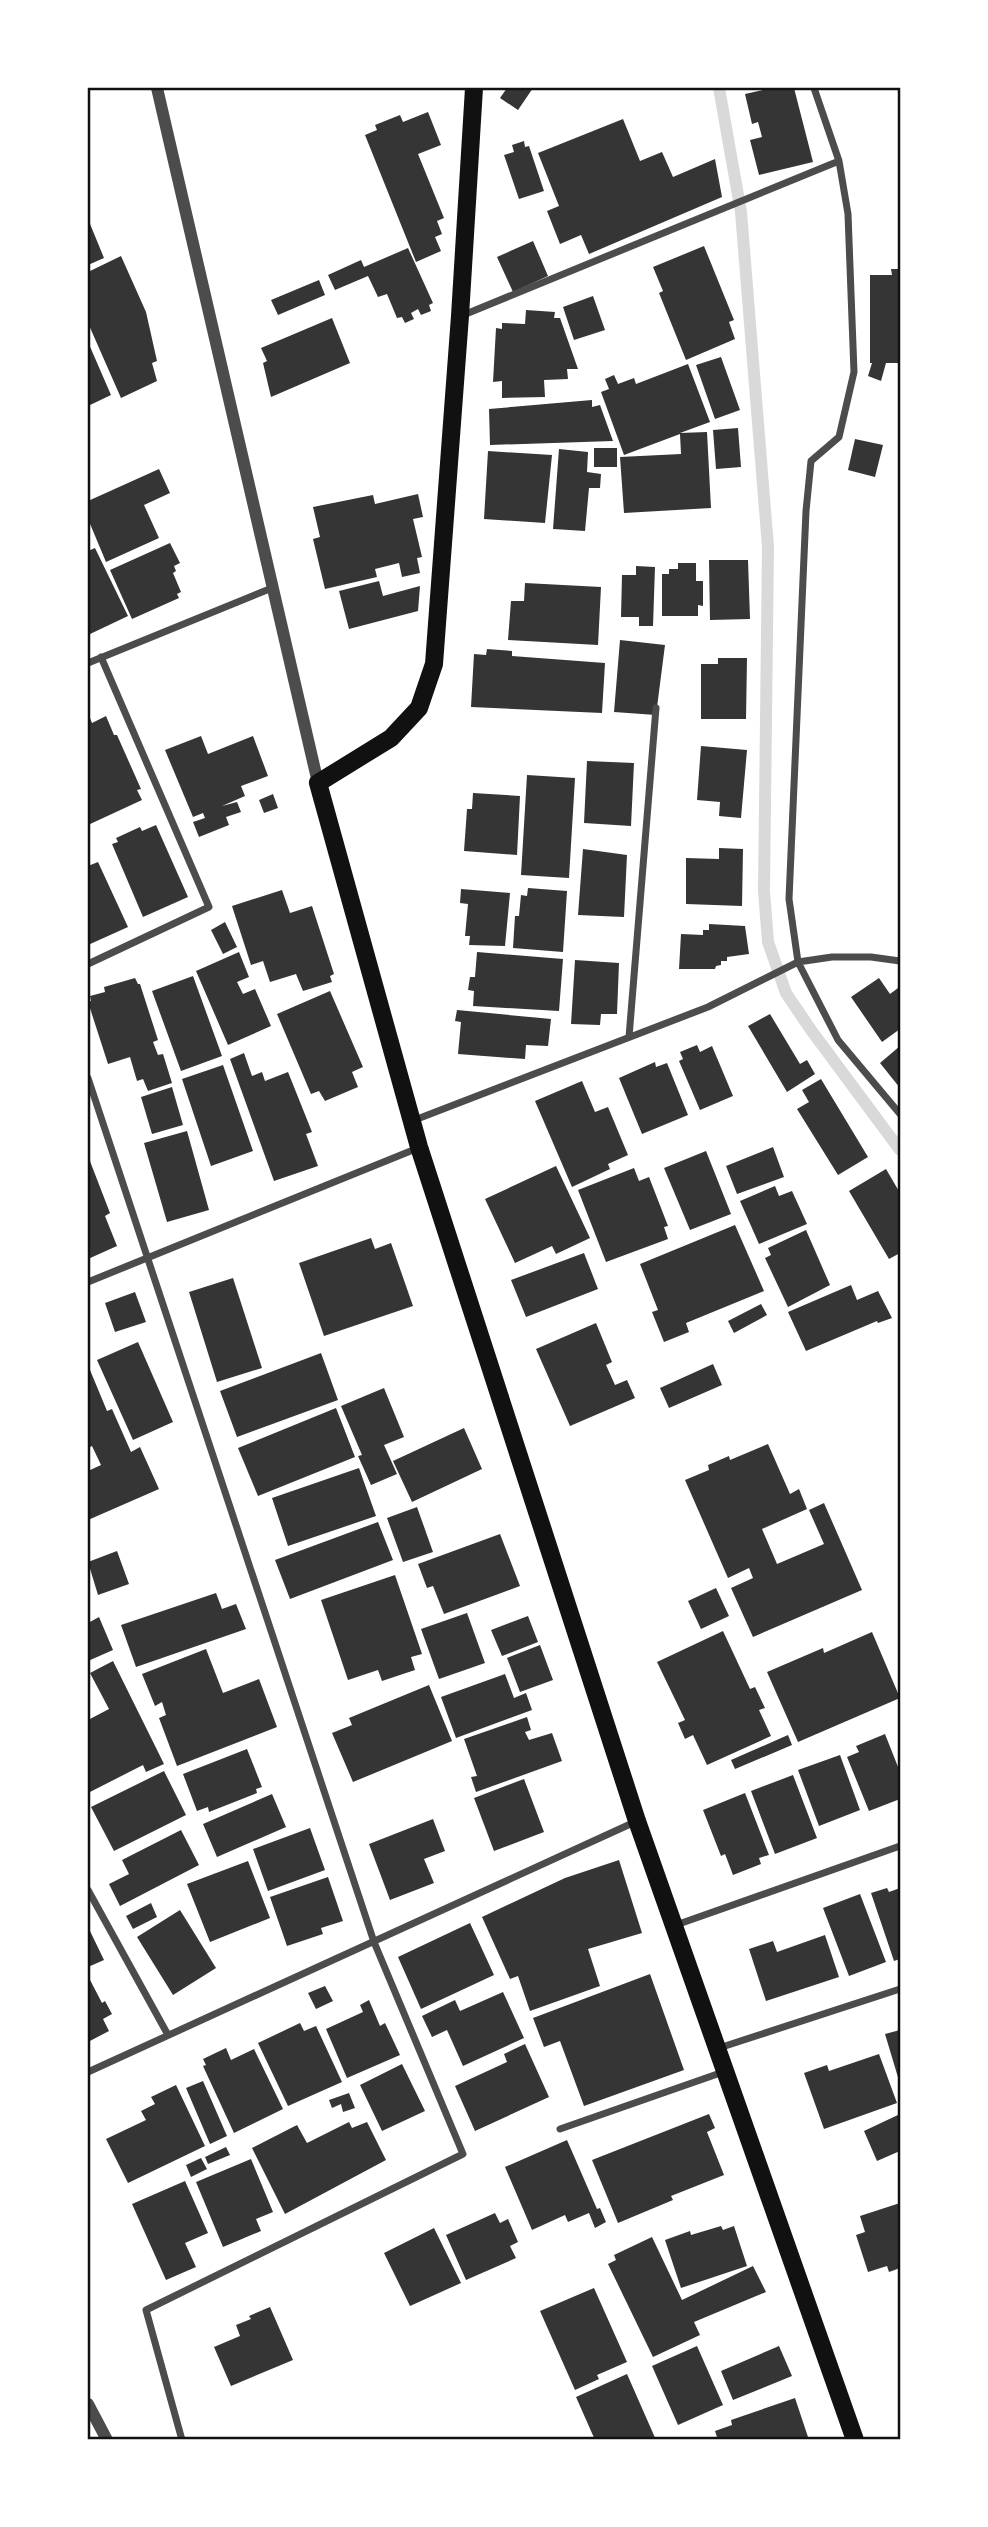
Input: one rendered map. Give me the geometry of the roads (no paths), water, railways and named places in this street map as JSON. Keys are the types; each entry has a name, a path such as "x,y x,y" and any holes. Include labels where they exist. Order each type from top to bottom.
{"main road":[{"path":"474,88 434,664 419,708 391,738 318,783 419,1147 638,1821 855,2440"}],"street":[{"path":"157,88 318,783"},
{"path":"814,88 839,161 848,214 854,372 839,437 811,461 806,511 789,900 798,962 838,1040 901,1114"},
{"path":"460,316 839,161"},
{"path":"88,663 272,588"},
{"path":"88,964 209,907 101,657"},
{"path":"629,1037 656,708"},
{"path":"412,1121 708,1007 798,962 832,957 872,957 901,961"},
{"path":"88,1078 374,1942 463,2154 146,2310 182,2440"},
{"path":"88,1282 419,1147"},
{"path":"88,2072 638,1821"},
{"path":"675,1926 901,1846"},
{"path":"88,1890 168,2035"},
{"path":"718,2048 901,1989"},
{"path":"560,2129 726,2071"},
{"path":"88,2404 107,2440"}],"waterway":[{"path":"719,88 741,212 768,547 764,891 768,942 786,993 900,1150"}]}
